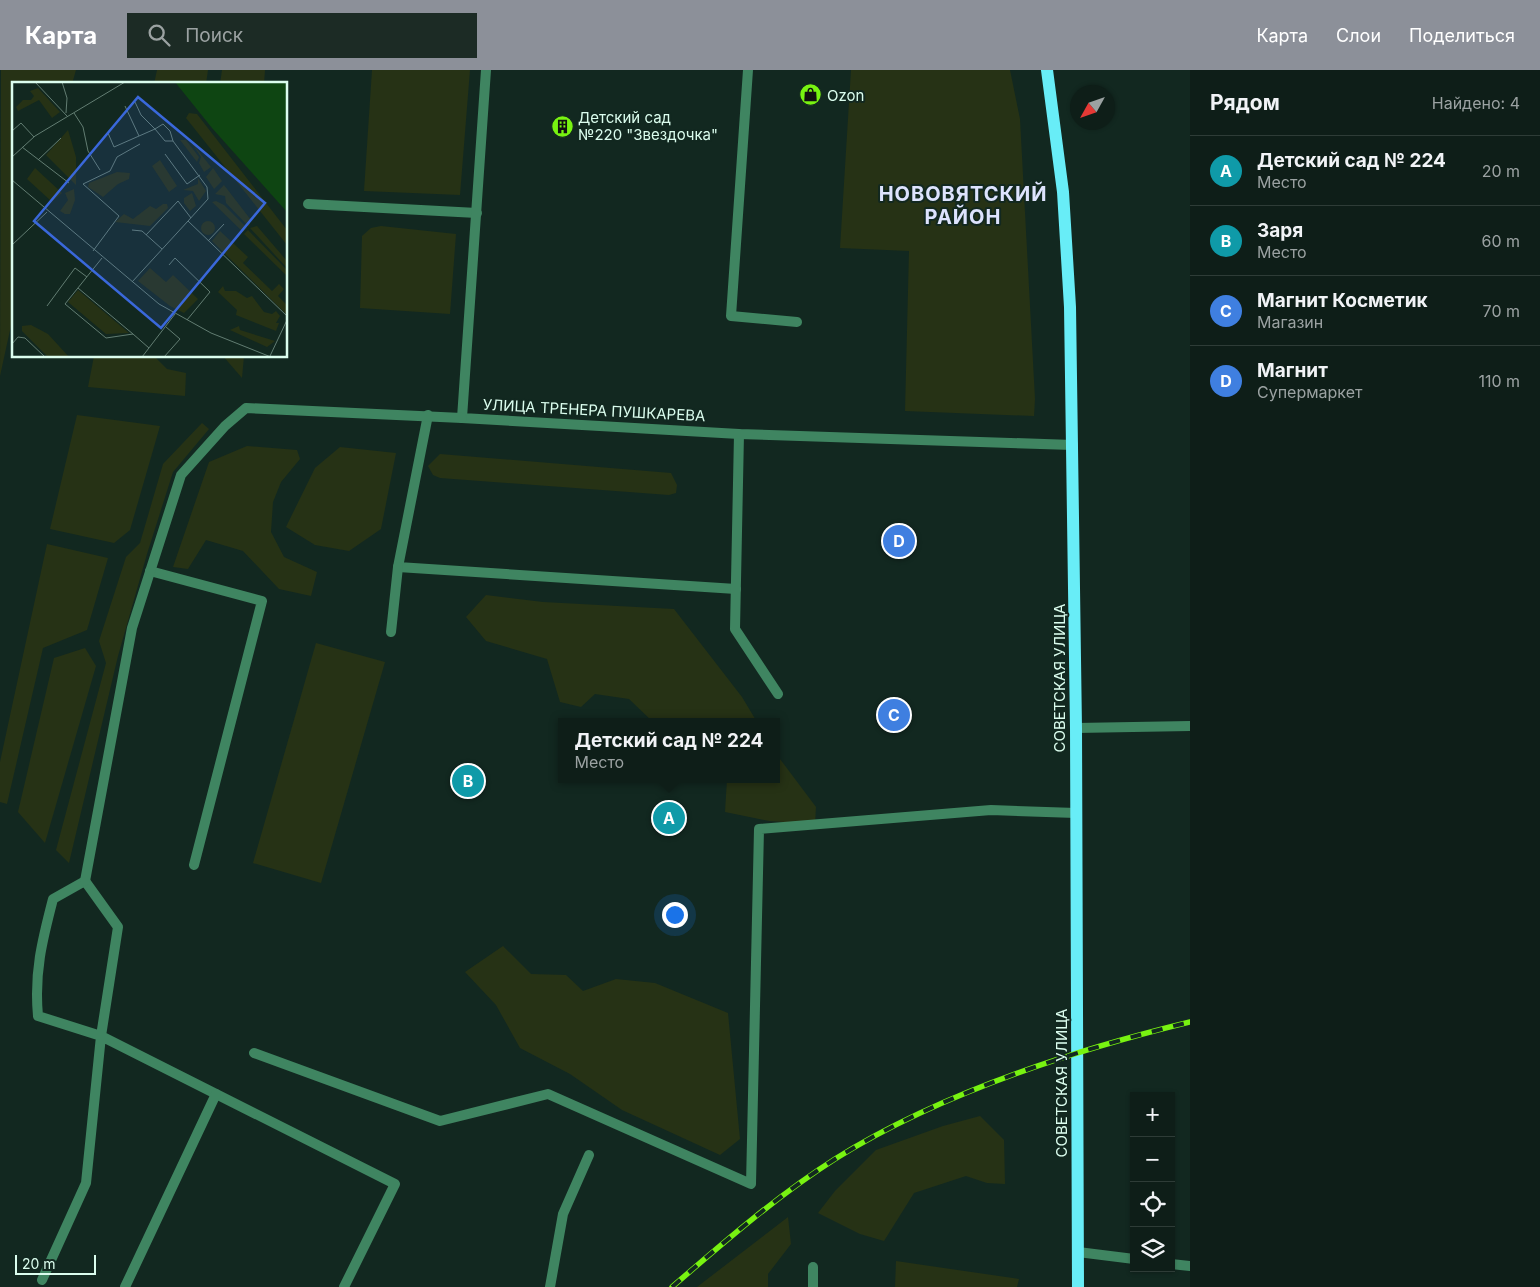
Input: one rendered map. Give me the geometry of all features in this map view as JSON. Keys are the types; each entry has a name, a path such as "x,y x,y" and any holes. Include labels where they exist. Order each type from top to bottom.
{"main road":[{"name":"СОВЕТСКАЯ УЛИЦА","path":"1047,70 1063,192 1070,307 1076,728 1078,1287"}],"street":[{"name":"УЛИЦА ТРЕНЕРА ПУШКАРЕВА","path":"486,70 462,418 739,434 1073,444"},
{"path":"748,70 731,316 797,322"},
{"path":"308,204 477,213"},
{"path":"42,1280 86,1183 101,1036 118,927 84,881 132,628 181,475 224,426 246,408 462,418"},
{"path":"391,632 398,567 428,416"},
{"path":"739,434 735,629 778,694"},
{"path":"398,567 736,589"},
{"path":"150,571 262,601 194,865"},
{"path":"1076,728 1190,726"},
{"path":"254,1053 440,1121 548,1094 751,1184 759,829 991,810 1076,812"},
{"path":"84,881 53,899 40,948 35,986 38,1016 101,1036 395,1184 344,1287"},
{"path":"125,1287 216,1094"},
{"path":"550,1287 563,1214 589,1155"},
{"path":"1078,1252 1130,1258"},
{"path":"1175,1264 1190,1266"},
{"path":"813,1267 813,1287"}],"green space":[{"path":"1,70 76,70 73,82 12,82 12,321 0,376"},
{"path":"157,70 208,70 206,82 154,82"},
{"path":"222,70 265,70 264,82 220,82"},
{"path":"372,70 470,70 460,195 364,191"},
{"path":"851,70 1010,70 1020,119 1035,399 1034,416 905,411 909,251 840,248"},
{"path":"381,226 456,234 450,314 360,308 362,236 371,228"},
{"path":"94,358 156,358 167,369 186,373 185,396 88,387"},
{"path":"225,358 244,358 242,378"},
{"path":"77,415 160,426 130,530 114,543 50,529"},
{"path":"202,423 209,429 173,472 147,554 118,656 69,863 56,850 106,663 99,641 126,557 140,543 163,464"},
{"path":"247,446 297,450 300,459 281,482 273,502 271,532 284,557 317,572 311,596 279,589 243,551 206,540 188,569 173,567 209,462"},
{"path":"340,447 396,453 381,529 349,551 315,545 286,527 315,468"},
{"path":"440,454 671,473 677,485 676,493 669,495 440,478 433,475 428,466"},
{"path":"47,544 108,558 87,630 43,648 7,804 0,802 0,762"},
{"path":"486,595 543,602 674,609 742,697 755,718 649,718 629,699 595,694 581,707 560,702 547,659 486,641 466,617"},
{"path":"316,643 385,662 321,883 253,863"},
{"path":"85,648 96,666 45,843 18,812 54,658"},
{"path":"780,759 816,807 815,824 769,821 725,812 727,783 780,783"},
{"path":"503,946 531,974 566,975 583,991 616,979 655,983 728,1013 740,1139 720,1155 622,1110 570,1074 520,1048 496,1005 465,972"},
{"path":"980,1116 1004,1140 1005,1184 987,1183 966,1176 914,1193 884,1241 860,1234 818,1213 835,1191 876,1150 943,1126"},
{"path":"788,1217 791,1244 768,1274 768,1287 697,1287"},
{"path":"896,1261 1019,1279 1017,1287 895,1287"}],"railway":[{"path":"672,1287 731,1236 813,1173 875,1136 918,1114 1007,1077 1053,1061 1099,1046 1190,1022"}],"place":[{"name":"Ozon","path":"811,95"},
{"name":"Детский сад №220 \"Звездочка\"","path":"562,126"},
{"name":"Магнит","path":"899,541"},
{"name":"Магнит Косметик","path":"894,715"},
{"name":"Заря","path":"468,781"},
{"name":"Детский сад № 224","path":"669,818"}],"district":[{"name":"НОВОВЯТСКИЙ РАЙОН","path":"963,206"}]}
